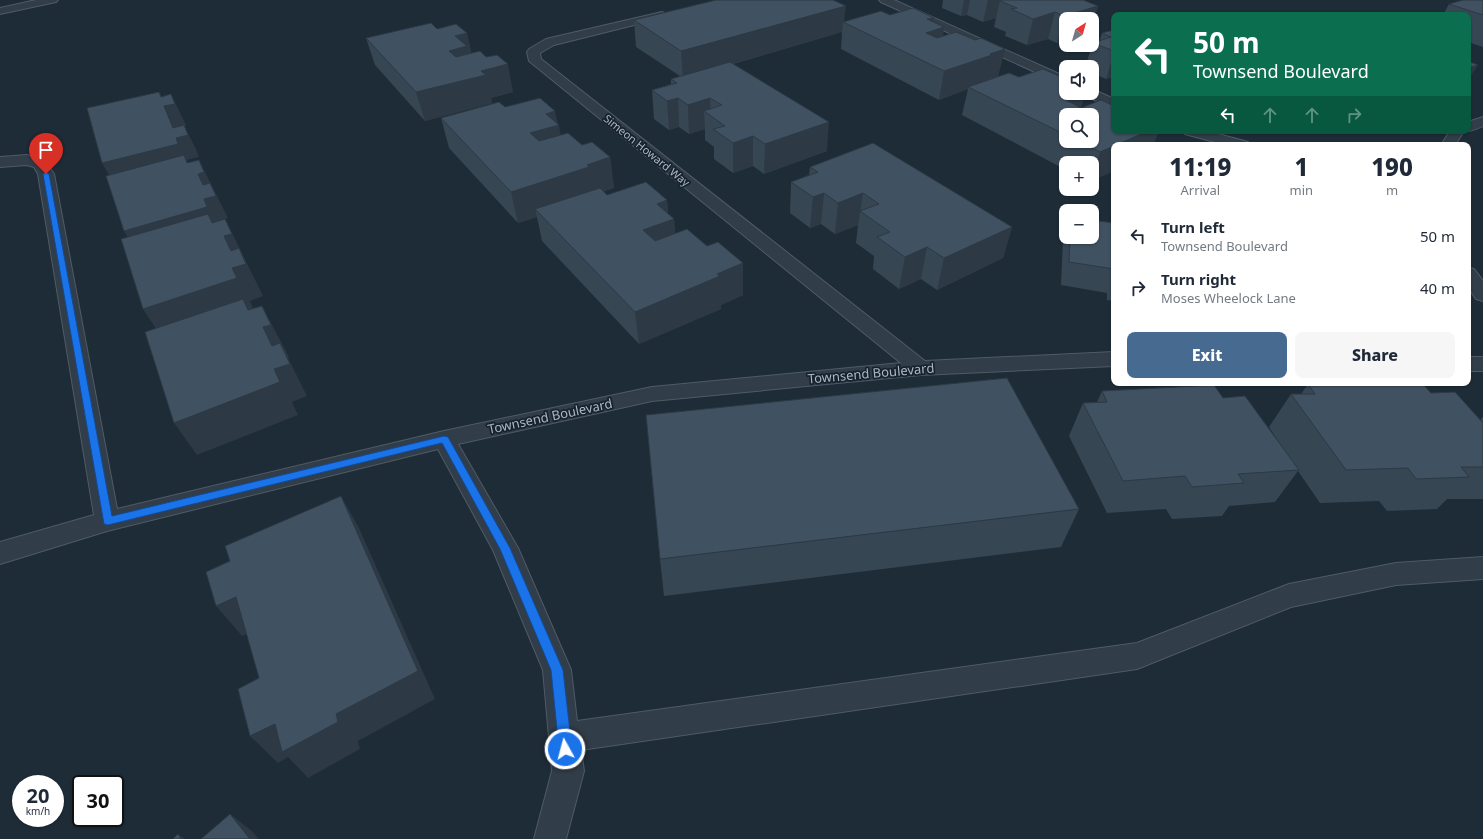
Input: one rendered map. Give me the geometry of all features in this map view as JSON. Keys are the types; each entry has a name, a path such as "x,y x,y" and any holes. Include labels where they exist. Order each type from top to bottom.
{"street":[{"path":"0,11 52,0"},
{"path":"885,0 1059,79"},
{"name":"Simeon Howard Way","path":"677,11 550,42 533,52 535,61 921,368"},
{"path":"1099,97 1111,103"},
{"path":"1471,126 1483,121"},
{"path":"1201,134 1232,142"},
{"path":"0,162 27,160 40,164 46,174 108,521"},
{"path":"1471,277 1483,295"},
{"name":"Townsend Boulevard","path":"0,553 108,521 444,439 652,394 921,368 1111,359"},
{"path":"1471,364 1483,364"},
{"path":"444,439 505,548 557,670 568,771 550,839"},
{"path":"564,738 1137,656 1289,596 1396,574 1483,568"}],"building":[{"path":"716,0 833,0 846,6 681,51 634,20"},
{"path":"1083,0 1098,6 1078,12 1059,12 1059,14 1055,12 1033,19 1011,9 1017,8 1000,1"},
{"path":"1463,0 1483,0 1483,15 1449,4"},
{"path":"913,8 934,18 927,19 944,27 926,33 937,38 956,32 975,40 981,38 1005,49 990,54 992,55 944,71 843,22 881,11 890,15"},
{"path":"431,23 437,29 456,24 467,33 455,36 467,46 449,51 456,57 480,51 486,57 497,55 508,64 481,71 486,75 416,92 366,38"},
{"path":"1111,31 1111,37 1102,33"},
{"path":"1111,37 1111,50 1099,45 1099,41"},
{"path":"730,62 829,122 765,144 753,136 733,143 713,129 725,126 704,111 722,105 710,98 688,105 678,98 667,101 652,90 677,83 671,79"},
{"path":"1471,62 1478,65 1471,67"},
{"path":"1043,69 1059,76 1059,100 1066,100 1081,108 1059,108 1059,132 968,87 1009,73 1019,77"},
{"path":"159,92 161,97 171,94 175,104 164,106 173,128 184,125 188,135 176,138 178,144 102,163 87,108"},
{"path":"540,98 555,111 546,114 559,125 530,133 539,141 568,133 582,145 592,142 610,157 587,165 589,167 511,192 441,118 499,102 505,107"},
{"path":"1101,100 1111,105 1111,134 1141,134 1123,142 1111,142 1111,147 1100,152 1092,148 1099,148 1099,108 1081,108"},
{"path":"873,143 1012,227 944,258 927,247 905,257 877,237 890,232 860,211 879,204 863,193 838,203 824,193 813,197 791,182 818,172 810,167"},
{"path":"184,155 187,163 199,160 204,172 198,174 203,185 210,183 216,196 204,199 207,207 124,231 106,176"},
{"path":"646,182 667,200 657,204 674,219 643,230 655,241 687,229 707,246 718,242 743,263 717,274 720,276 635,312 535,209 600,188 607,195"},
{"path":"208,214 212,223 225,219 232,234 224,236 231,251 239,248 246,264 232,268 237,278 143,309 121,239"},
{"path":"1099,221 1111,223 1111,269 1069,262 1070,244 1099,244"},
{"path":"243,299 248,310 262,306 271,325 263,327 272,346 280,343 290,364 274,369 280,382 174,423 145,332"},
{"path":"1007,378 1079,509 660,559 646,415"},
{"path":"1215,386 1223,398 1245,396 1299,470 1238,474 1244,483 1192,487 1185,476 1123,481 1083,403 1107,402 1102,391"},
{"path":"1309,386 1425,386 1431,393 1455,392 1483,423 1483,467 1461,467 1469,477 1416,479 1408,468 1346,470 1291,394 1315,394"},
{"path":"341,496 418,671 336,714 338,722 282,752 275,724 250,736 238,689 259,678 236,597 216,606 206,572 230,561 225,546"},
{"path":"230,814 250,839 201,839"},
{"path":"178,834 181,839 173,839"}],"route":[{"path":"46,174 108,521 444,439 505,548 557,670 565,749"}]}
